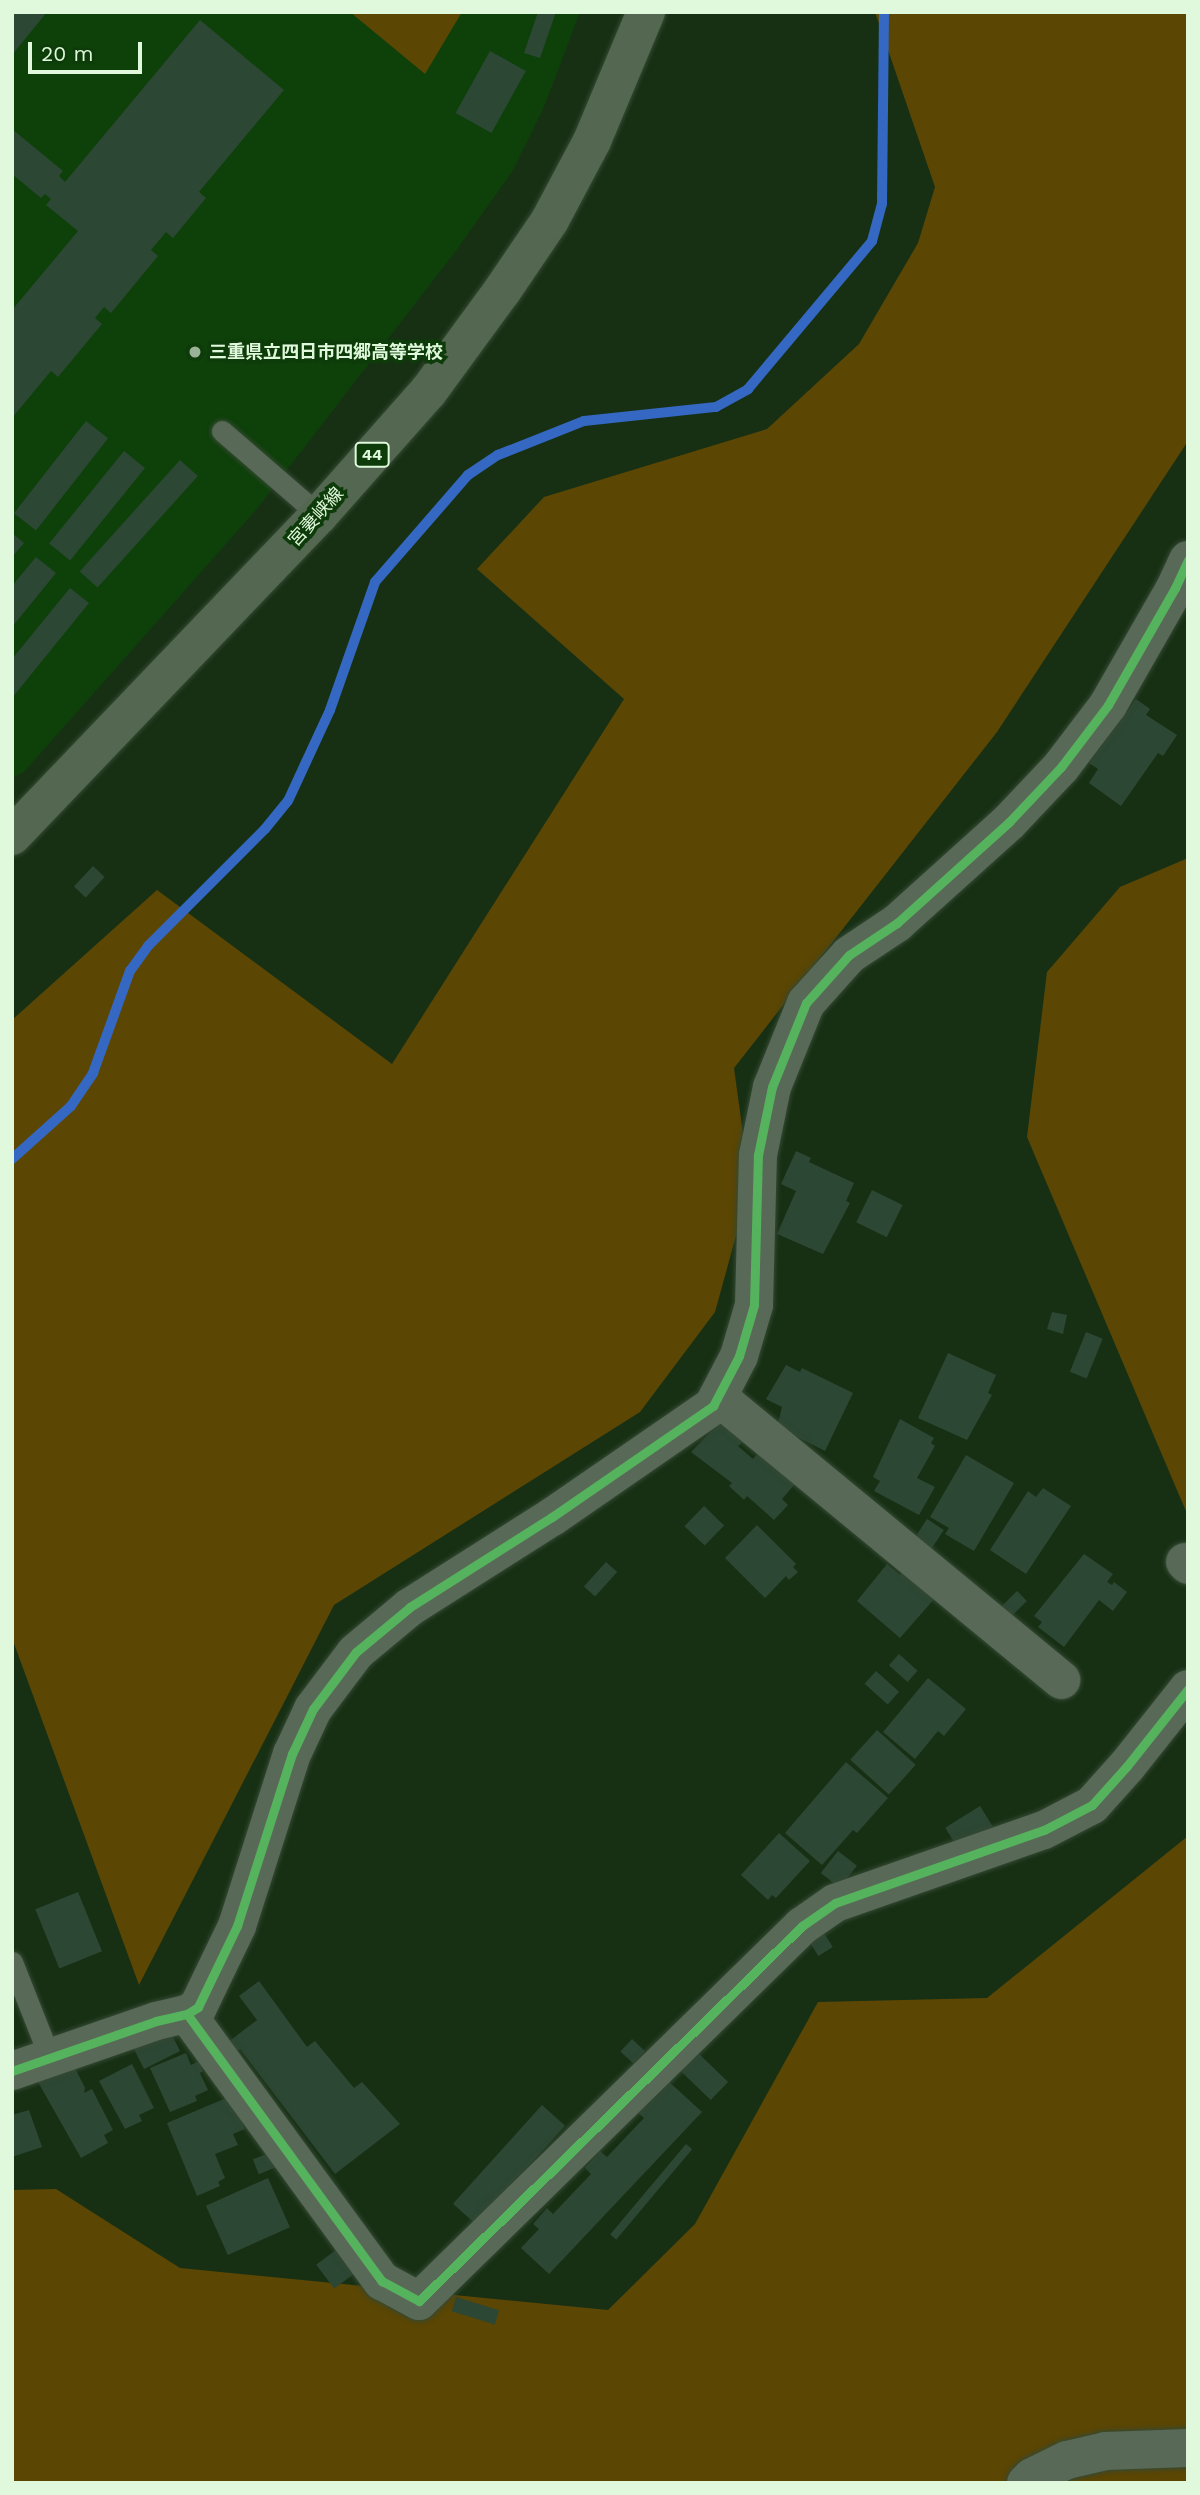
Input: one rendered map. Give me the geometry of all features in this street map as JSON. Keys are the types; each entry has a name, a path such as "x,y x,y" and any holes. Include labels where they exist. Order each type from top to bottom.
{"main road":[{"name":"宮妻峡線","path":"12,836 319,515 428,392 550,220 592,141 646,12"}],"street":[{"path":"12,2071 187,2014 198,2007 237,1926 292,1754 313,1709 356,1652 410,1607 552,1517 713,1406 739,1356 754,1305 758,1155 772,1087 806,1003 849,955 897,923 1009,822 1061,767 1108,705 1175,588 1188,560"},
{"path":"718,1396 1061,1680"},
{"path":"187,2014 382,2281 419,2301 802,1926 835,1903 1044,1830 1092,1804 1127,1766 1188,1689"},
{"path":"1026,2483 1067,2459 1105,2451 1188,2448"}],"lane":[{"path":"222,430 319,515"},
{"path":"12,1962 50,2058"}],"shaded area":[{"name":"三重県立四日市四郷高等学校","path":"12,12 580,12 544,107 512,172 455,252 256,510 24,772 12,778"},
{"path":"350,12 462,12 425,74"},
{"path":"875,12 1188,12 1188,441 997,732 734,1068 750,1185 715,1312 640,1412 334,1605 139,1985 12,1638 12,1020 157,890 392,1064 624,699 477,569 544,497 767,429 859,344 918,243 935,187"},
{"path":"1188,858 1188,1516 1027,1137 1047,972 1120,887"},
{"path":"1188,1836 1188,2483 12,2483 12,2190 56,2189 180,2268 608,2310 695,2224 818,2002 987,1998"}],"building":[{"path":"12,12 47,12 12,55"},
{"path":"538,12 556,12 540,58 524,53"},
{"path":"200,20 284,90 199,192 206,198 173,238 166,232 151,250 158,256 111,313 104,307 95,318 102,324 58,377 51,371 12,418 12,310 78,231 46,205 51,199 45,194 41,198 12,174 12,129 63,171 59,176 65,182"},
{"path":"490,51 526,71 491,133 456,113"},
{"path":"86,421 108,438 36,530 14,513"},
{"path":"124,451 145,468 70,560 49,543"},
{"path":"180,460 198,476 97,588 80,571"},
{"path":"12,533 24,543 12,557"},
{"path":"36,557 56,573 12,627 12,586"},
{"path":"70,588 89,603 12,698 12,659"},
{"path":"1136,699 1150,709 1146,715 1177,735 1163,756 1158,753 1121,806 1089,783 1098,769 1089,763"},
{"path":"93,866 105,877 86,897 74,886"},
{"path":"796,1151 811,1158 809,1162 854,1183 846,1201 850,1203 823,1254 777,1234 796,1191 781,1184"},
{"path":"872,1190 903,1205 887,1237 856,1222"},
{"path":"1052,1312 1067,1315 1063,1334 1047,1329"},
{"path":"1086,1332 1103,1339 1087,1379 1070,1372"},
{"path":"948,1353 996,1375 988,1393 992,1395 967,1440 918,1418"},
{"path":"786,1365 800,1372 802,1368 853,1393 825,1451 777,1427 782,1407 766,1399"},
{"path":"900,1419 934,1438 931,1443 935,1446 917,1478 935,1487 919,1515 874,1491 880,1481 873,1477"},
{"path":"720,1422 743,1442 738,1446 753,1459 759,1452 795,1484 782,1499 788,1505 774,1520 747,1496 744,1500 729,1486 732,1483 691,1452"},
{"path":"966,1455 1014,1483 974,1551 945,1534 949,1528 930,1517"},
{"path":"1043,1488 1071,1506 1026,1574 990,1550 1028,1491 1036,1497"},
{"path":"704,1506 724,1525 705,1546 685,1526"},
{"path":"927,1519 944,1530 931,1550 914,1539"},
{"path":"757,1525 796,1564 793,1567 798,1572 789,1580 786,1576 765,1598 725,1558"},
{"path":"1084,1554 1113,1574 1107,1582 1112,1585 1114,1582 1127,1592 1113,1611 1099,1600 1064,1647 1038,1627 1042,1622 1034,1616"},
{"path":"606,1562 617,1572 595,1597 584,1587"},
{"path":"887,1564 900,1575 903,1571 935,1598 900,1638 857,1601"},
{"path":"1017,1591 1027,1601 1007,1621 997,1611"},
{"path":"899,1654 918,1671 908,1682 889,1665"},
{"path":"876,1671 899,1692 888,1704 865,1684"},
{"path":"928,1678 966,1709 944,1736 938,1731 915,1759 883,1732"},
{"path":"877,1730 916,1765 889,1795 850,1760"},
{"path":"846,1762 888,1798 857,1833 853,1830 822,1865 785,1833"},
{"path":"980,1806 993,1827 958,1849 945,1828"},
{"path":"779,1833 810,1861 776,1898 772,1895 768,1900 741,1875"},
{"path":"838,1851 857,1866 840,1888 821,1873"},
{"path":"78,1892 102,1951 59,1969 35,1909"},
{"path":"819,1925 833,1947 818,1956 805,1934"},
{"path":"259,1981 307,2047 315,2041 354,2088 362,2082 400,2124 335,2174 240,2049 235,2053 227,2043 257,2020 239,1996"},
{"path":"170,2031 180,2051 144,2069 132,2045"},
{"path":"632,2039 645,2051 634,2064 620,2051"},
{"path":"695,2050 728,2082 711,2100 678,2068"},
{"path":"186,2053 191,2065 199,2061 203,2071 200,2073 208,2090 195,2096 197,2101 170,2112 150,2068"},
{"path":"73,2064 85,2088 84,2093 92,2089 113,2130 104,2135 108,2143 81,2158 38,2082"},
{"path":"132,2064 154,2108 139,2115 142,2121 125,2129 99,2081"},
{"path":"667,2080 702,2112 549,2274 521,2248 539,2229 533,2224 547,2208 553,2214 591,2174 585,2168 600,2151 607,2157 644,2118 637,2112"},
{"path":"231,2096 245,2129 233,2134 238,2145 215,2154 225,2178 218,2182 220,2186 197,2196 167,2123"},
{"path":"542,2105 565,2126 476,2225 453,2204"},
{"path":"29,2110 42,2147 12,2157 12,2115"},
{"path":"686,2144 692,2149 616,2240 610,2234"},
{"path":"276,2150 282,2165 259,2174 253,2159"},
{"path":"268,2178 290,2227 228,2255 206,2206"},
{"path":"341,2246 359,2270 334,2289 316,2265"},
{"path":"456,2297 499,2310 495,2325 452,2311"}],"waterway":[{"path":"12,1159 71,1106 93,1073 130,971 148,946 265,829 288,801 330,710 375,582 468,475 498,455 584,421 716,407 748,389 872,241 882,204 884,12"}],"cycle path":[{"path":"12,2071 156,2021 187,2014 198,2007 237,1926 292,1754 313,1709 356,1652 410,1607 552,1517 713,1406 739,1356 754,1305 758,1155 772,1087 806,1003 849,955 897,923 1009,822 1061,767 1108,705 1175,588 1188,560"},
{"path":"187,2014 382,2281 419,2301 802,1926 835,1903 1044,1830 1092,1805 1188,1689"}],"place":[{"name":"三重県立四日市四郷高等学校","path":"195,352"}]}
